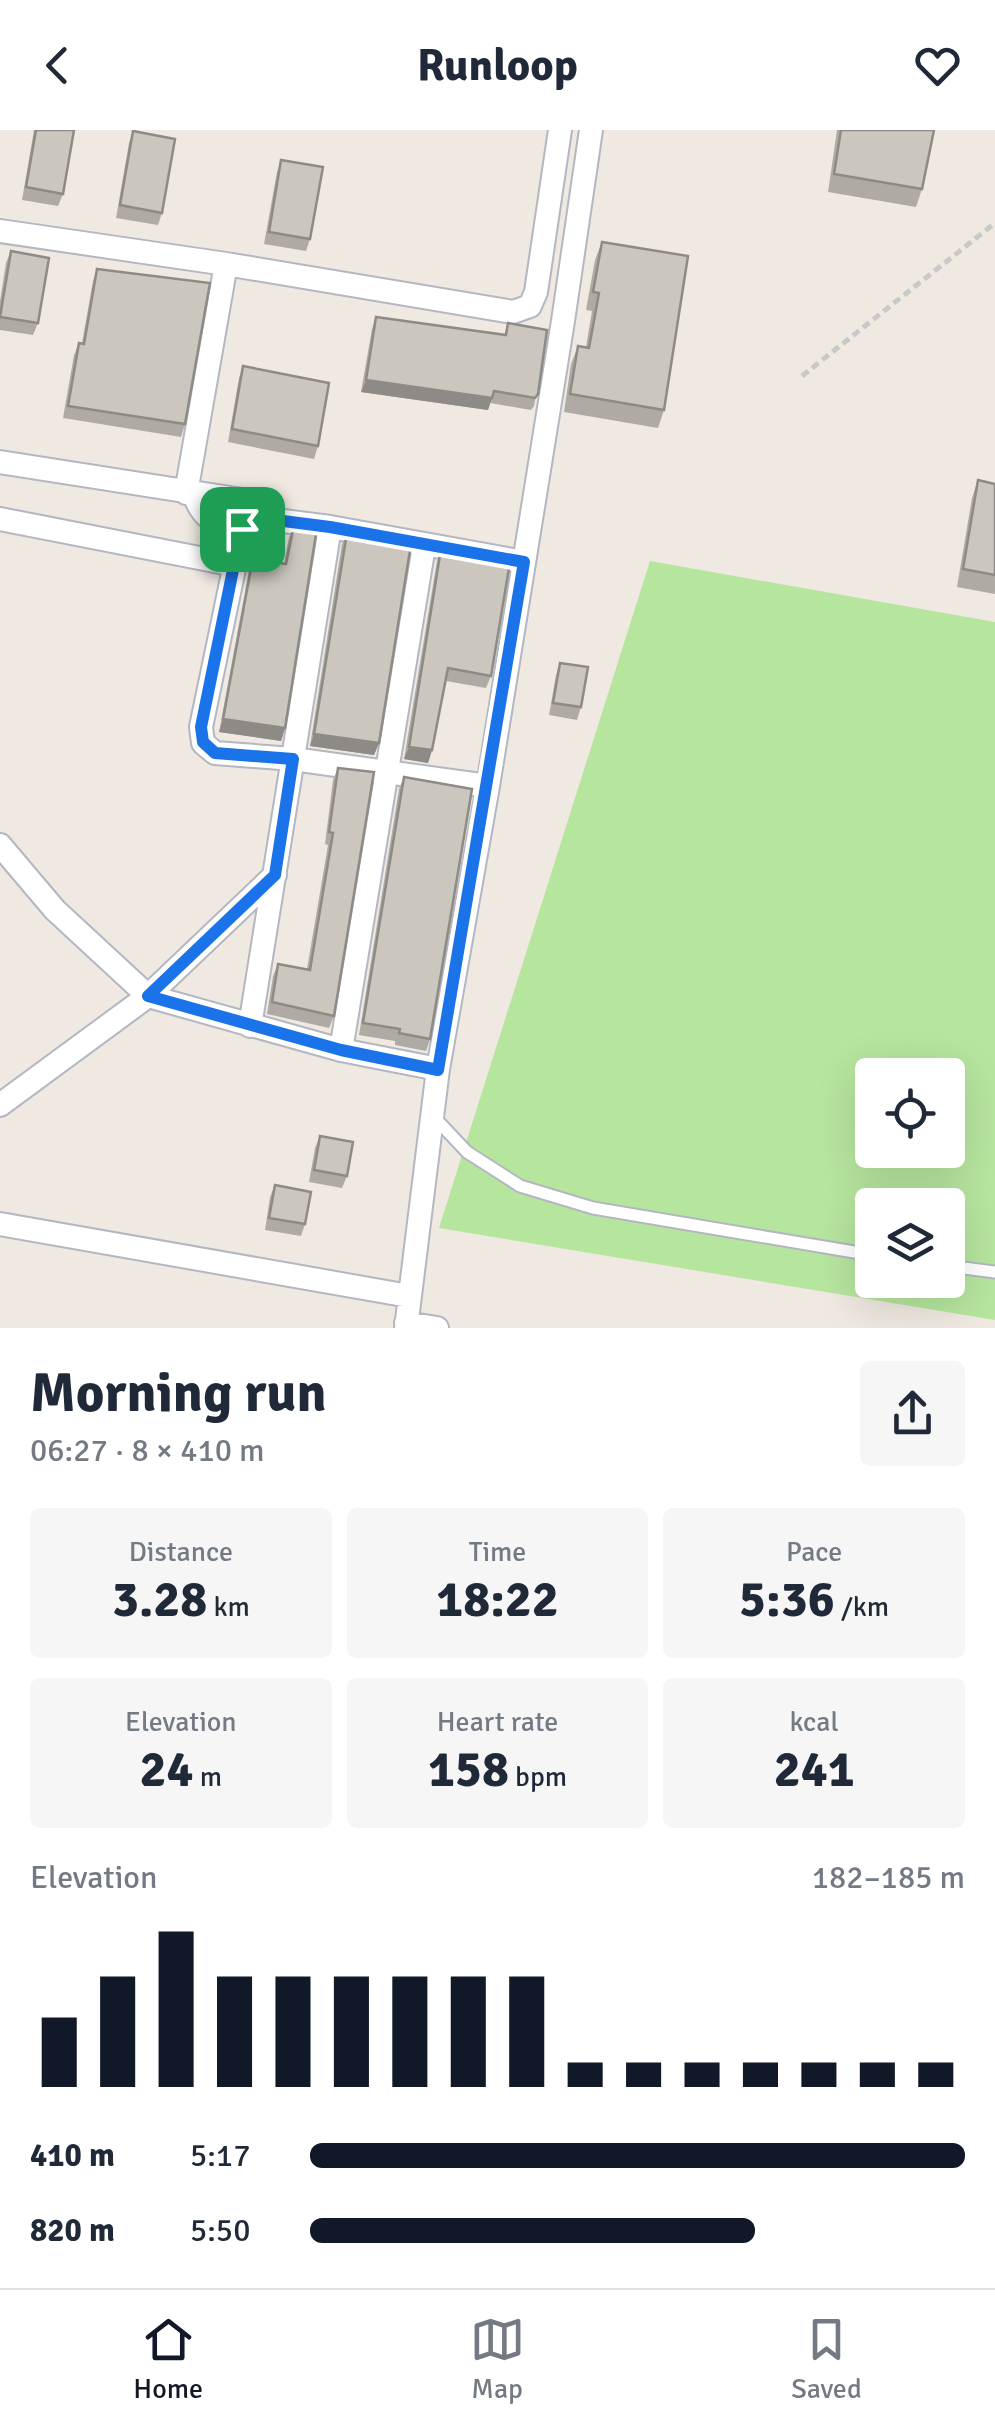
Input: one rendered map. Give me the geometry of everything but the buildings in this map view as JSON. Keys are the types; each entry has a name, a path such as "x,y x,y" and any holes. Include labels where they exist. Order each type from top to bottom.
{"street":[{"path":"0,231 513,312 530,306 536,292 560,130"},
{"path":"437,1328 406,1326 431,1114 488,786 591,130"},
{"path":"226,264 190,494 200,512 210,520 242,529"},
{"path":"0,462 292,507"},
{"path":"488,786 293,759 215,753 203,742 201,727 244,516 330,527 524,562"},
{"path":"0,518 235,565"},
{"path":"250,1026 330,527"},
{"path":"341,1050 424,546"},
{"path":"0,845 55,910 148,996 341,1050 438,1070"},
{"path":"0,1105 148,996 275,875"},
{"path":"0,1224 410,1296"}],"lane":[{"path":"431,1114 468,1152 520,1186 593,1208 855,1252"},
{"path":"965,1268 995,1272"}],"path":[{"path":"802,376 995,223"}],"green space":[{"path":"650,561 995,622 995,1320 862,1298 965,1298 965,1188 855,1188 855,1297 439,1228"}],"route":[{"path":"244,516 255,516 524,562 438,1070 341,1050 148,996 275,875 293,759 215,753 203,742 201,727 242,529 244,516"}]}
